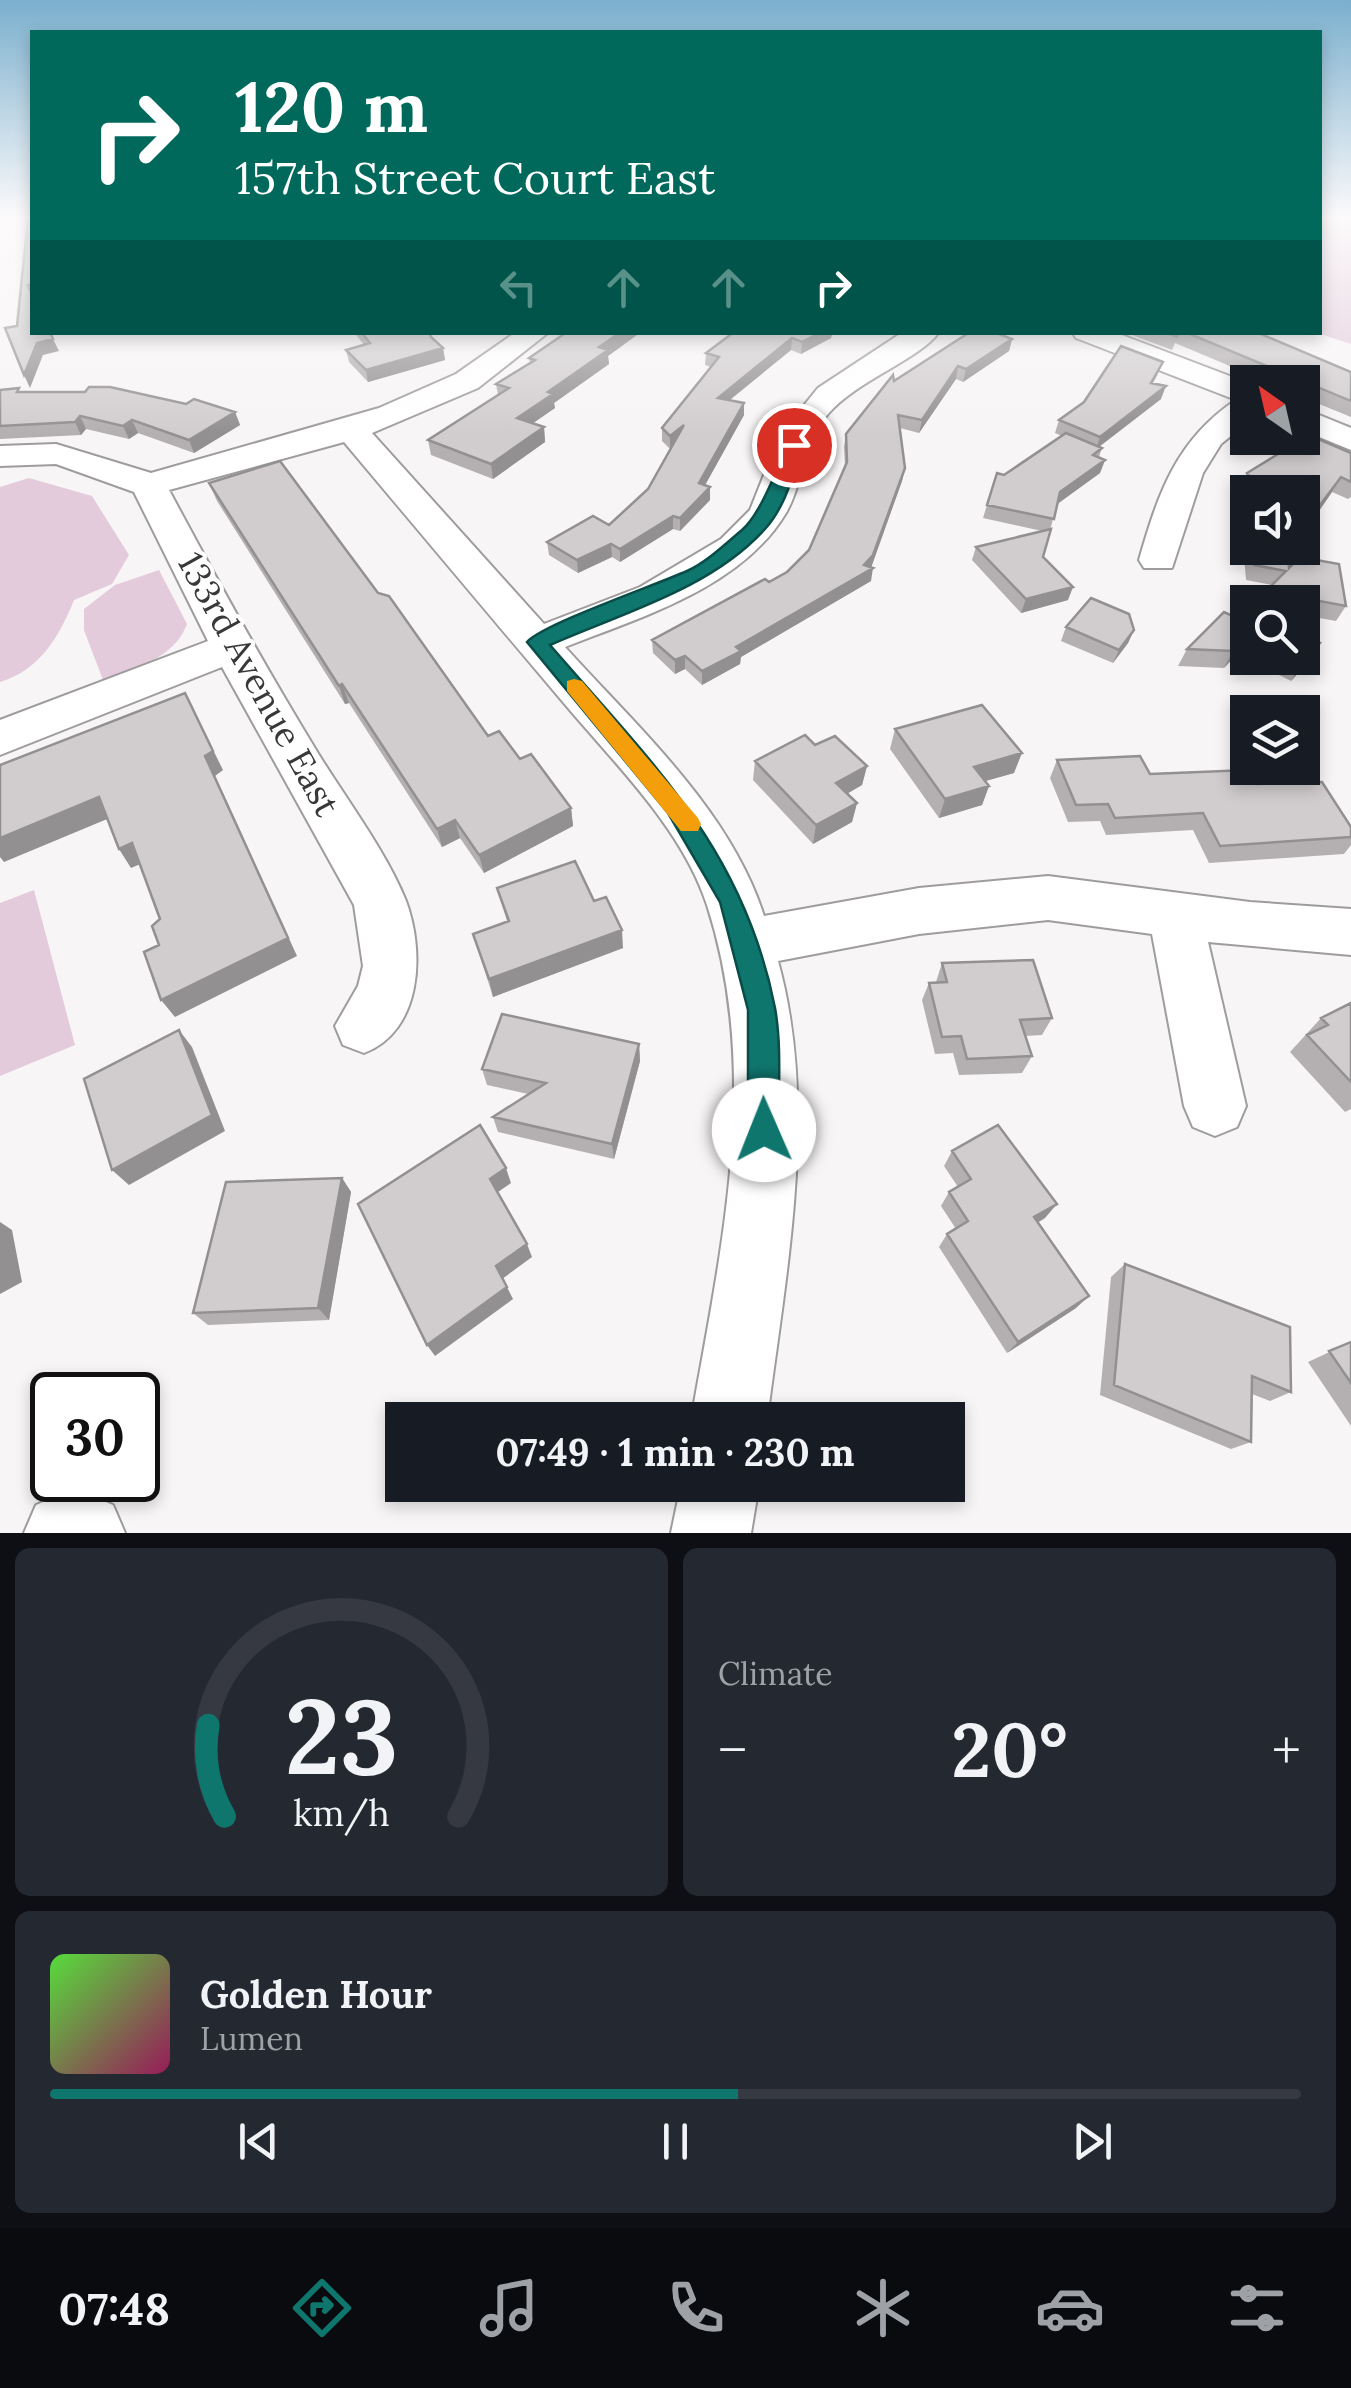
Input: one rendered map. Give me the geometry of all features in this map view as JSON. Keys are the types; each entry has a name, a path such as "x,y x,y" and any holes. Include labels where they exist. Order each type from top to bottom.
{"street":[{"path":"0,456 56,454 103,466 148,485 350,429 468,380 528,335"},
{"path":"537,642 683,580 726,553 759,525 802,425 830,392 919,335"},
{"path":"1094,335 1230,387"},
{"path":"1158,560 1192,455 1205,438 1230,420"},
{"path":"1320,426 1351,440"},
{"path":"350,429 537,642 696,833 732,900 762,1010 764,1170 732,1402"},
{"name":"133rd Avenue East","path":"148,485 232,647 380,903 392,966 384,996 364,1026"},
{"path":"0,738 232,647"},
{"path":"746,943 992,901 1048,898 1176,916 1351,932"},
{"path":"1176,916 1215,1106"},
{"path":"711,1533 717,1502"},
{"path":"64,1533 85,1533"}],"shaded area":[{"path":"1322,291 1351,291 1351,344 1322,335"},
{"path":"29,478 92,496 129,555 112,584 74,600 55,639 37,661 0,682 0,487"},
{"path":"159,570 187,624 181,636 152,661 103,680 84,630 84,609 115,585"},
{"path":"34,890 75,1045 0,1076 0,903"}],"building":[{"path":"21,291 30,291 30,335 51,335 53,339 37,343 24,375 5,328 17,326"},
{"path":"363,335 430,335 443,348 366,370 346,350 370,343"},
{"path":"563,335 617,335 599,347 608,350 517,418 544,427 491,464 428,440 509,388 496,384 535,360 529,358"},
{"path":"730,335 815,335 802,342 792,338 718,398 744,403 699,483 710,487 680,518 673,516 620,549 611,544 577,560 547,542 593,516 609,525 648,489 684,425 670,436 662,428 719,357 706,353"},
{"path":"965,335 1002,335 1012,339 966,369 958,366 922,420 898,415 905,468 873,555 864,565 873,568 736,647 741,651 702,671 685,656 675,660 652,640 765,579 769,582 787,572 809,550 847,462 846,434 893,375 894,381"},
{"path":"1192,335 1263,335 1351,372 1351,401 1320,388 1320,365 1264,365"},
{"path":"1121,346 1163,362 1151,383 1166,386 1100,437 1059,420 1084,402"},
{"path":"89,387 110,387 186,404 194,399 235,412 189,440 132,420 123,426 80,416 75,422 0,426 0,390 85,392"},
{"path":"1066,433 1102,448 1093,455 1105,460 1060,492 1054,519 987,505 997,473 1004,475"},
{"path":"1320,440 1351,453 1351,482 1341,477 1320,505 1320,475 1247,473 1276,455 1320,455"},
{"path":"280,461 378,593 389,596 488,736 499,731 520,759 531,754 571,808 479,855 455,820 437,829 342,684 339,686 209,483"},
{"path":"1051,529 1043,557 1073,587 1026,599 976,547"},
{"path":"1320,561 1339,564 1346,606 1320,601 1320,585 1272,585 1286,571 1254,565 1289,568 1320,565"},
{"path":"1091,598 1129,614 1134,630 1119,650 1066,627"},
{"path":"1224,612 1230,615 1230,651 1187,649"},
{"path":"185,693 213,751 205,756 288,938 161,1000 144,952 159,945 152,926 160,919 132,843 119,849 99,797 0,838 0,765"},
{"path":"982,705 1022,753 974,767 989,786 945,799 895,729"},
{"path":"805,735 815,745 835,736 867,766 836,783 857,803 816,825 755,761"},
{"path":"1140,756 1150,774 1230,771 1230,785 1322,782 1351,827 1351,837 1220,846 1203,813 1115,818 1108,804 1076,805 1057,760"},
{"path":"575,861 594,901 606,897 622,930 489,979 473,934 509,921 497,888"},
{"path":"1033,960 1052,1018 1020,1020 1032,1056 967,1059 961,1036 942,1037 929,983 947,982 942,963"},
{"path":"1351,1003 1351,1082 1307,1035 1328,1025 1321,1018"},
{"path":"502,1014 639,1044 612,1144 493,1117 546,1083 482,1069"},
{"path":"179,1030 212,1115 112,1170 84,1079"},
{"path":"480,1125 506,1168 490,1179 527,1244 496,1266 507,1287 427,1345 358,1204"},
{"path":"998,1125 1057,1204 1034,1217 1089,1296 1018,1342 947,1234 968,1221 949,1192 971,1179 952,1151"},
{"path":"342,1178 318,1308 193,1313 226,1182"},
{"path":"1125,1264 1290,1327 1291,1392 1252,1376 1251,1442 1114,1385"},
{"path":"1351,1342 1351,1383 1329,1351"}],"slow traffic":[{"path":"574,686 689,824"}],"route":[{"path":"764,1130 762,1010 732,900 696,833 657,781 537,642 652,595 698,573 726,553 759,525 778,495 794,445"}]}
